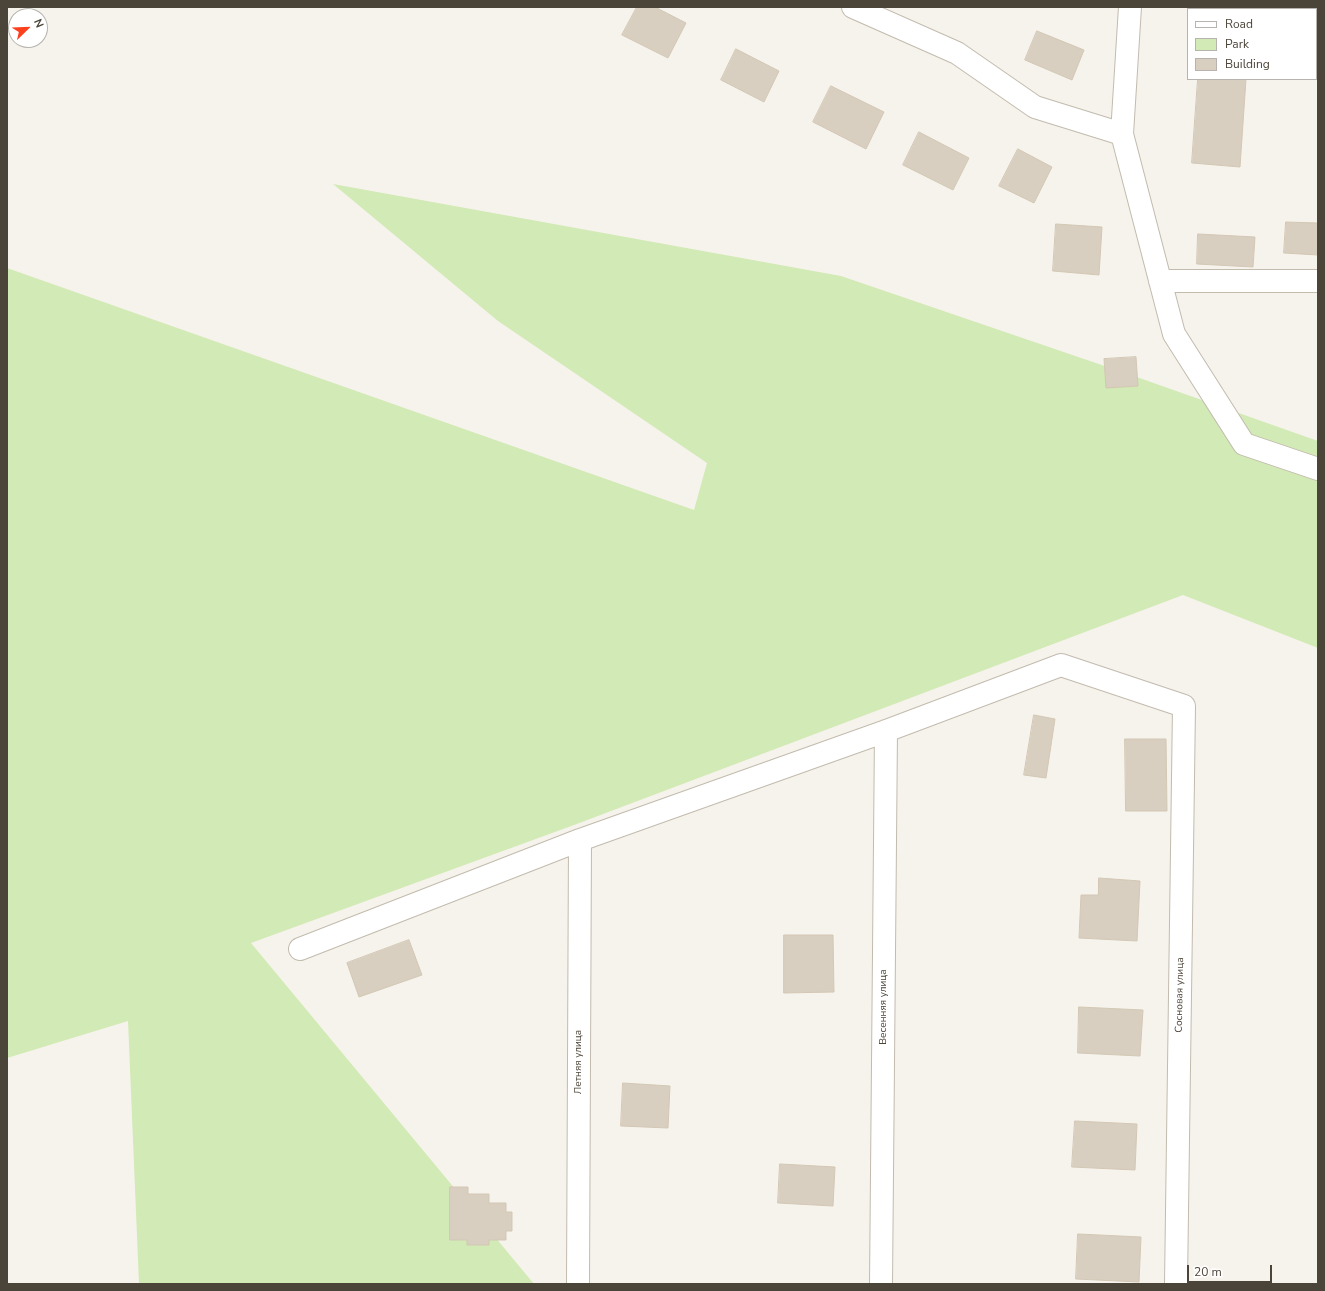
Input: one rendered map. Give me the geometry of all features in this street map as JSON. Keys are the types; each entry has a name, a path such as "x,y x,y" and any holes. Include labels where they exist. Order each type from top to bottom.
{"street":[{"path":"853,7 957,53 1035,107 1122,134"},
{"path":"1130,7 1122,134 1174,334 1244,444 1318,469"},
{"path":"1160,281 1318,281"},
{"name":"Сосновая улица","path":"886,731 1061,665 1184,706 1176,1284"},
{"path":"300,948 580,840 886,731"},
{"name":"Весенняя улица","path":"881,1284 886,731"},
{"name":"Летняя улица","path":"578,1284 580,840"}],"green space":[{"path":"333,184 841,276 1131,375 1318,441 1318,648 1183,595 574,825 251,943 534,1284 139,1284 128,1021 7,1058 7,268 694,510 707,463 498,321"}],"building":[{"path":"637,7 655,7 686,23 668,58 622,35"},
{"path":"1037,31 1084,50 1072,80 1025,60"},
{"path":"736,49 779,71 764,102 721,80"},
{"path":"1198,80 1246,80 1240,167 1192,163"},
{"path":"831,86 884,112 866,149 813,122"},
{"path":"919,132 969,158 953,190 903,165"},
{"path":"1018,149 1052,167 1034,203 999,186"},
{"path":"1286,222 1318,223 1318,255 1284,253"},
{"path":"1056,224 1102,227 1099,275 1053,271"},
{"path":"1198,234 1255,237 1253,267 1197,264"},
{"path":"1136,357 1138,386 1106,388 1104,359"},
{"path":"1034,715 1055,719 1046,778 1024,775"},
{"path":"1125,739 1166,739 1167,811 1126,811"},
{"path":"1099,878 1140,881 1137,941 1079,938 1081,895 1098,895"},
{"path":"784,935 833,935 834,992 784,993"},
{"path":"409,940 422,975 359,997 347,963"},
{"path":"1079,1007 1143,1010 1140,1056 1078,1053"},
{"path":"623,1083 670,1086 668,1128 621,1126"},
{"path":"1075,1121 1137,1124 1135,1170 1072,1167"},
{"path":"780,1164 835,1167 833,1206 778,1203"},
{"path":"450,1187 468,1187 468,1194 489,1194 489,1203 506,1203 506,1212 512,1212 512,1231 506,1231 506,1240 489,1240 489,1245 467,1245 467,1240 450,1240"},
{"path":"1078,1234 1141,1237 1139,1282 1076,1279"}]}
